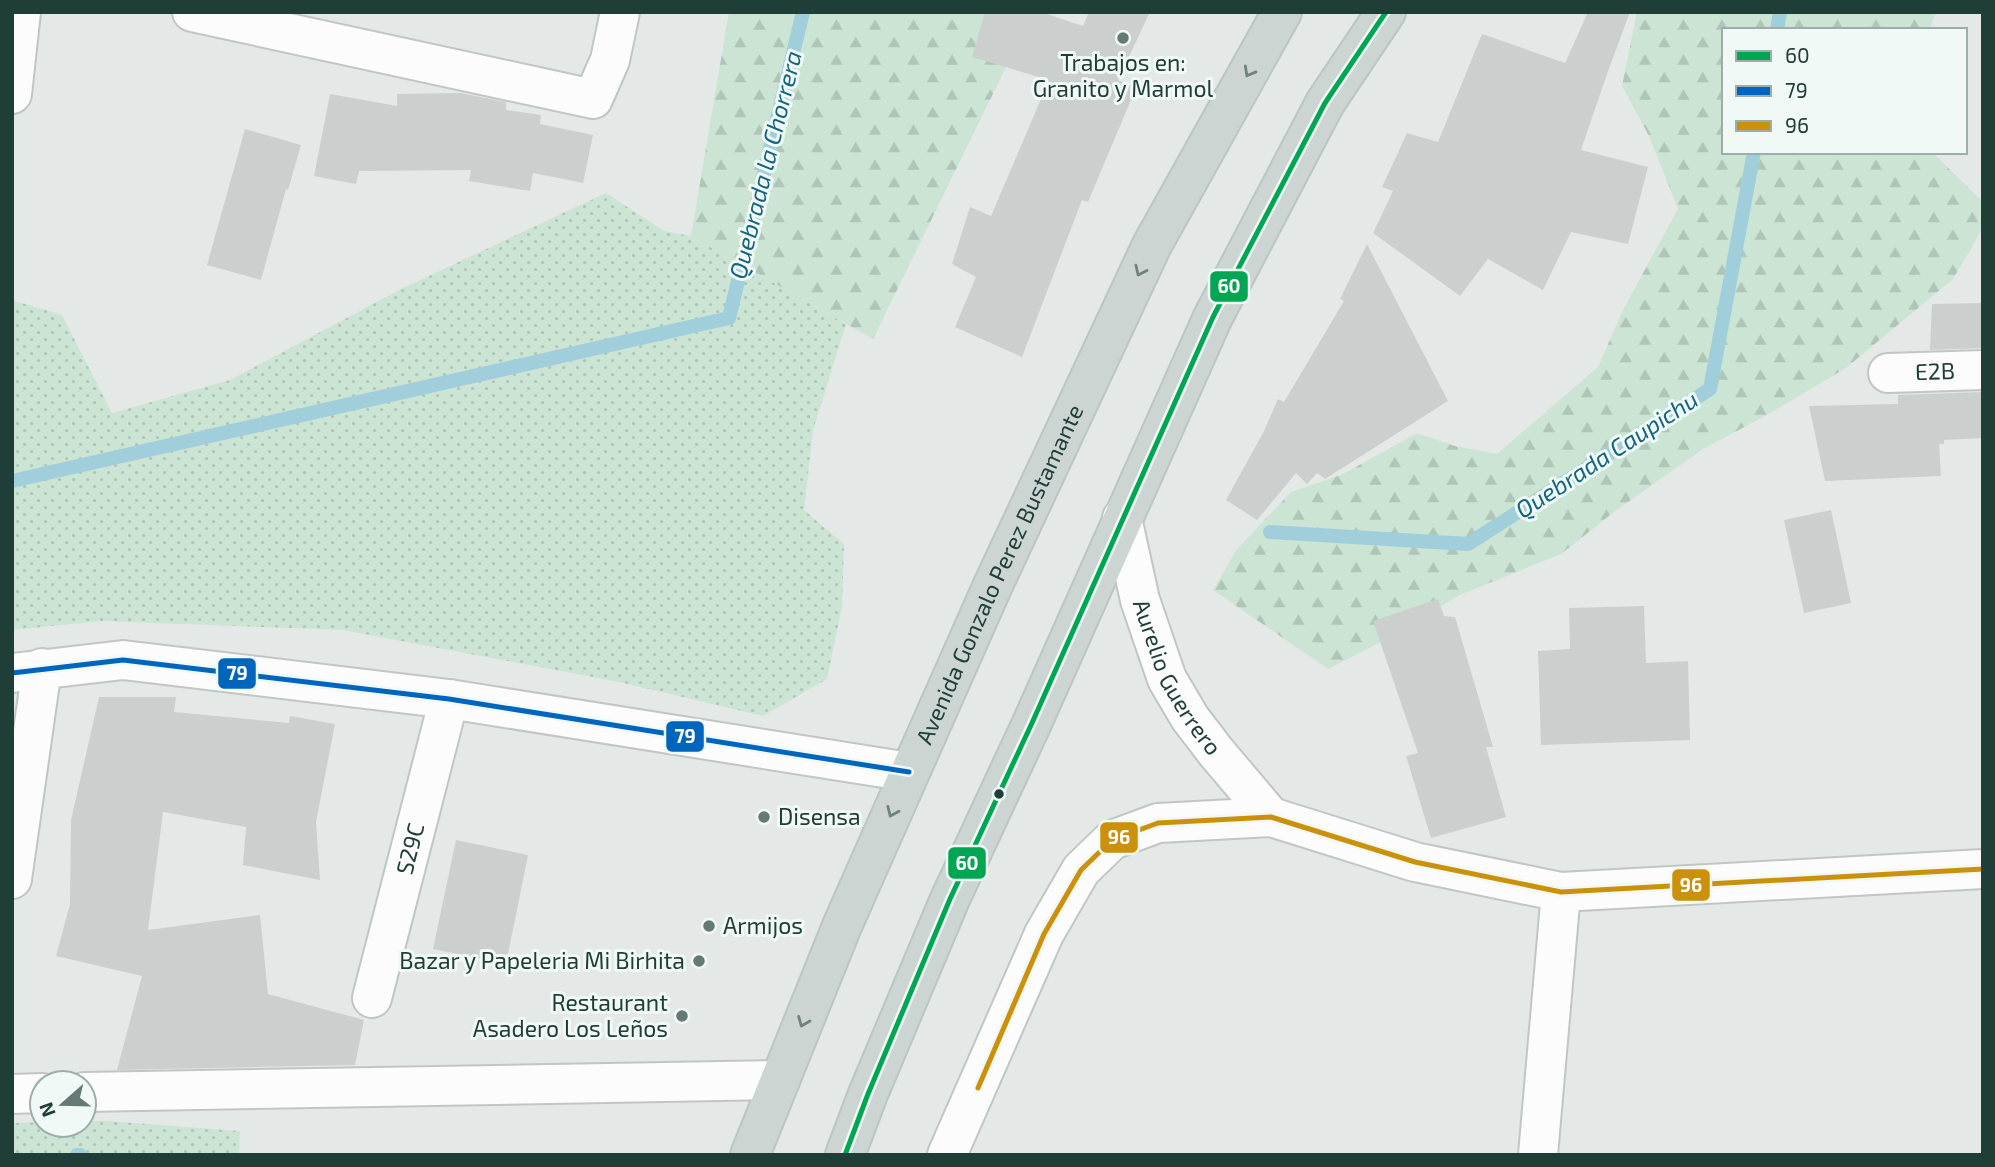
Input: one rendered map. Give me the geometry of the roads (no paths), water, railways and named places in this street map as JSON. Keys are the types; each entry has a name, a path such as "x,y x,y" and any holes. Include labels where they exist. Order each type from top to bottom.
{"main road":[{"name":"Avenida Gonzalo Perez Bustamante","path":"750,1155 842,926 993,585 1152,246 1282,12"},
{"path":"845,1155 950,899 1219,305 1325,103 1386,12"}],"street":[{"path":"12,94 21,12"},
{"path":"192,12 593,99 610,60 620,12"},
{"name":"E2B","path":"1888,373 1983,370"},
{"name":"Aurelio Guerrero","path":"1122,518 1140,600 1167,679 1190,718 1271,817"},
{"path":"12,879 27,671 123,660 449,699 909,772"},
{"name":"S29C","path":"372,998 449,699"},
{"path":"947,1155 1044,934 1081,870 1112,840 1158,822 1271,817 1415,862 1561,892 1983,869"},
{"path":"1538,1155 1561,892"},
{"path":"98,1092 780,1080"}],"waterway":[{"name":"Quebrada la Chorrera","path":"12,481 729,318 803,12"},
{"name":"Quebrada Caupichu","path":"1777,28 1780,12"},
{"name":"Quebrada Caupichu","path":"1270,532 1468,544 1710,389 1754,154"}],"place":[{"name":"Trabajos en: Granito y Marmol","path":"1123,38"},
{"name":"Disensa","path":"764,817"},
{"name":"Armijos","path":"709,926"},
{"name":"Bazar y Papeleria Mi Birhita","path":"699,961"},
{"name":"Restaurant Asadero Los Leños","path":"682,1016"}]}
